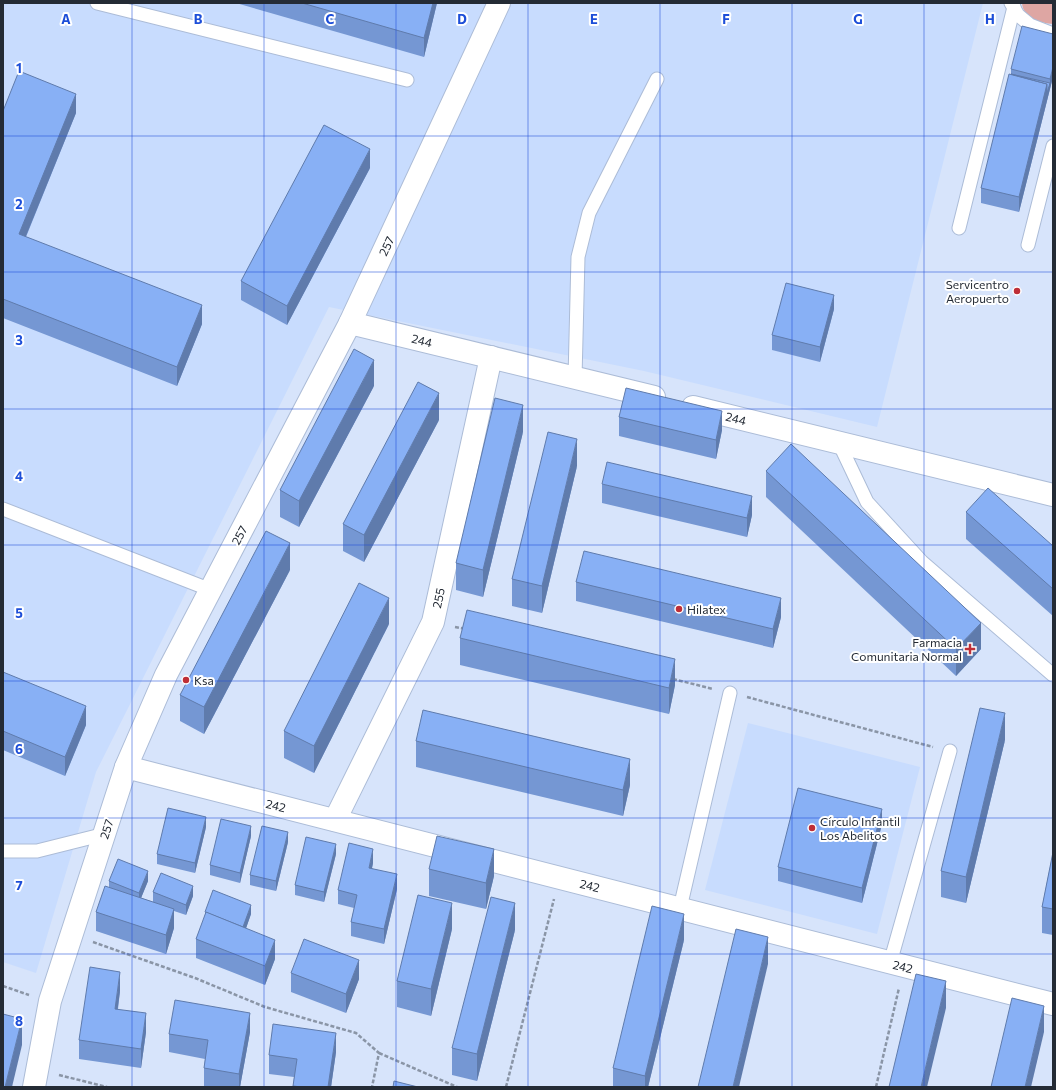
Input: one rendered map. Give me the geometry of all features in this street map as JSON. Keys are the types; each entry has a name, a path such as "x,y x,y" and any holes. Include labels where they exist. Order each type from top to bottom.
{"street":[{"name":"257","path":"36,1078 50,1002 126,767 166,675 350,323 499,3"},
{"name":"244","path":"350,323 1053,495"},
{"name":"255","path":"335,820 433,622 491,357"},
{"name":"242","path":"126,767 1053,1004"}],"lane":[{"path":"97,3 407,80"},
{"path":"1013,5 1018,15 1030,25 1053,34"},
{"path":"959,228 1013,5"},
{"path":"575,378 578,257 589,213 657,79"},
{"path":"1028,245 1053,146"},
{"path":"839,443 867,502 922,562 1053,675"},
{"path":"3,509 211,590"},
{"path":"680,908 730,693"},
{"path":"897,964 950,751"},
{"path":"3,851 37,851 104,834"}],"path":[{"path":"433,622 471,631"},
{"path":"669,678 950,751"},
{"path":"506,1087 559,877"},
{"path":"72,934 195,978 265,1007 356,1032 379,1052 457,1087"},
{"path":"876,1087 897,964"},
{"path":"372,1087 379,1052"},
{"path":"36,1078 107,1087"}],"shaded area":[{"path":"3,3 983,3 877,427 644,371 329,307 96,772 36,973 3,962"},
{"path":"1022,3 1053,3 1053,24 1033,19 1025,12"},
{"name":"Círculo Infantil Los Abelitos","path":"748,723 920,767 877,934 705,890"}],"building":[{"path":"302,3 433,3 424,38"},
{"path":"1022,26 1053,34 1053,67 1050,79 1011,69"},
{"path":"19,71 76,94 19,234 202,305 177,367 3,299 3,111"},
{"path":"1009,74 1047,84 1019,197 981,188"},
{"path":"1011,74 1050,83 1047,93 1047,84"},
{"path":"324,125 370,149 287,306 241,281"},
{"path":"786,283 834,295 820,347 772,335"},
{"path":"354,349 374,360 299,501 280,490"},
{"path":"418,382 439,393 364,535 343,524"},
{"path":"626,388 722,411 716,440 619,417"},
{"path":"495,398 523,405 483,570 456,563"},
{"path":"548,432 577,439 542,586 512,579"},
{"path":"791,444 981,623 956,649 766,471"},
{"path":"607,462 752,496 747,518 602,484"},
{"path":"988,488 1053,546 1053,589 966,512"},
{"path":"266,531 290,543 204,707 180,695"},
{"path":"584,551 781,598 773,629 576,582"},
{"path":"359,583 389,598 314,746 284,731"},
{"path":"467,610 675,659 669,688 460,638"},
{"path":"3,672 86,706 65,757 3,731"},
{"path":"980,708 1005,713 966,877 941,871"},
{"path":"423,710 630,759 623,790 416,741"},
{"path":"798,788 882,809 862,888 778,867"},
{"path":"168,808 206,817 195,863 157,854"},
{"path":"221,819 251,826 240,873 210,865"},
{"path":"262,826 288,832 276,881 250,875"},
{"path":"437,836 494,849 486,883 429,869"},
{"path":"306,837 336,844 324,892 295,885"},
{"path":"349,843 373,849 369,868 397,874 384,929 351,922 357,895 338,890"},
{"path":"1053,852 1053,909 1042,907"},
{"path":"118,859 148,871 139,893 109,881"},
{"path":"161,873 193,886 186,905 153,892"},
{"path":"105,886 174,909 166,935 96,912"},
{"path":"213,890 251,905 243,927 205,912"},
{"path":"418,895 452,903 431,989 397,981"},
{"path":"491,897 515,903 477,1054 452,1048"},
{"path":"652,906 684,914 645,1076 613,1068"},
{"path":"206,912 275,940 265,966 196,939"},
{"path":"736,929 768,937 733,1087 698,1087"},
{"path":"304,939 359,960 346,994 291,973"},
{"path":"90,967 120,972 115,1009 146,1013 141,1049 79,1040"},
{"path":"916,974 946,981 921,1087 889,1087"},
{"path":"1012,998 1044,1006 1025,1087 991,1087"},
{"path":"175,1000 250,1013 239,1074 204,1068 208,1040 169,1034"},
{"path":"3,1014 22,1019 5,1087 3,1087"},
{"path":"273,1024 336,1033 328,1087 293,1086 297,1059 269,1055"},
{"path":"394,1081 418,1087 393,1087"}],"place":[{"name":"Servicentro Aeropuerto","path":"1017,291"},
{"name":"Hilatex","path":"679,609"},
{"name":"Farmacia Comunitaria Normal","path":"970,649"},
{"name":"Ksa","path":"186,680"},
{"name":"Círculo Infantil Los Abelitos","path":"812,828"}]}
